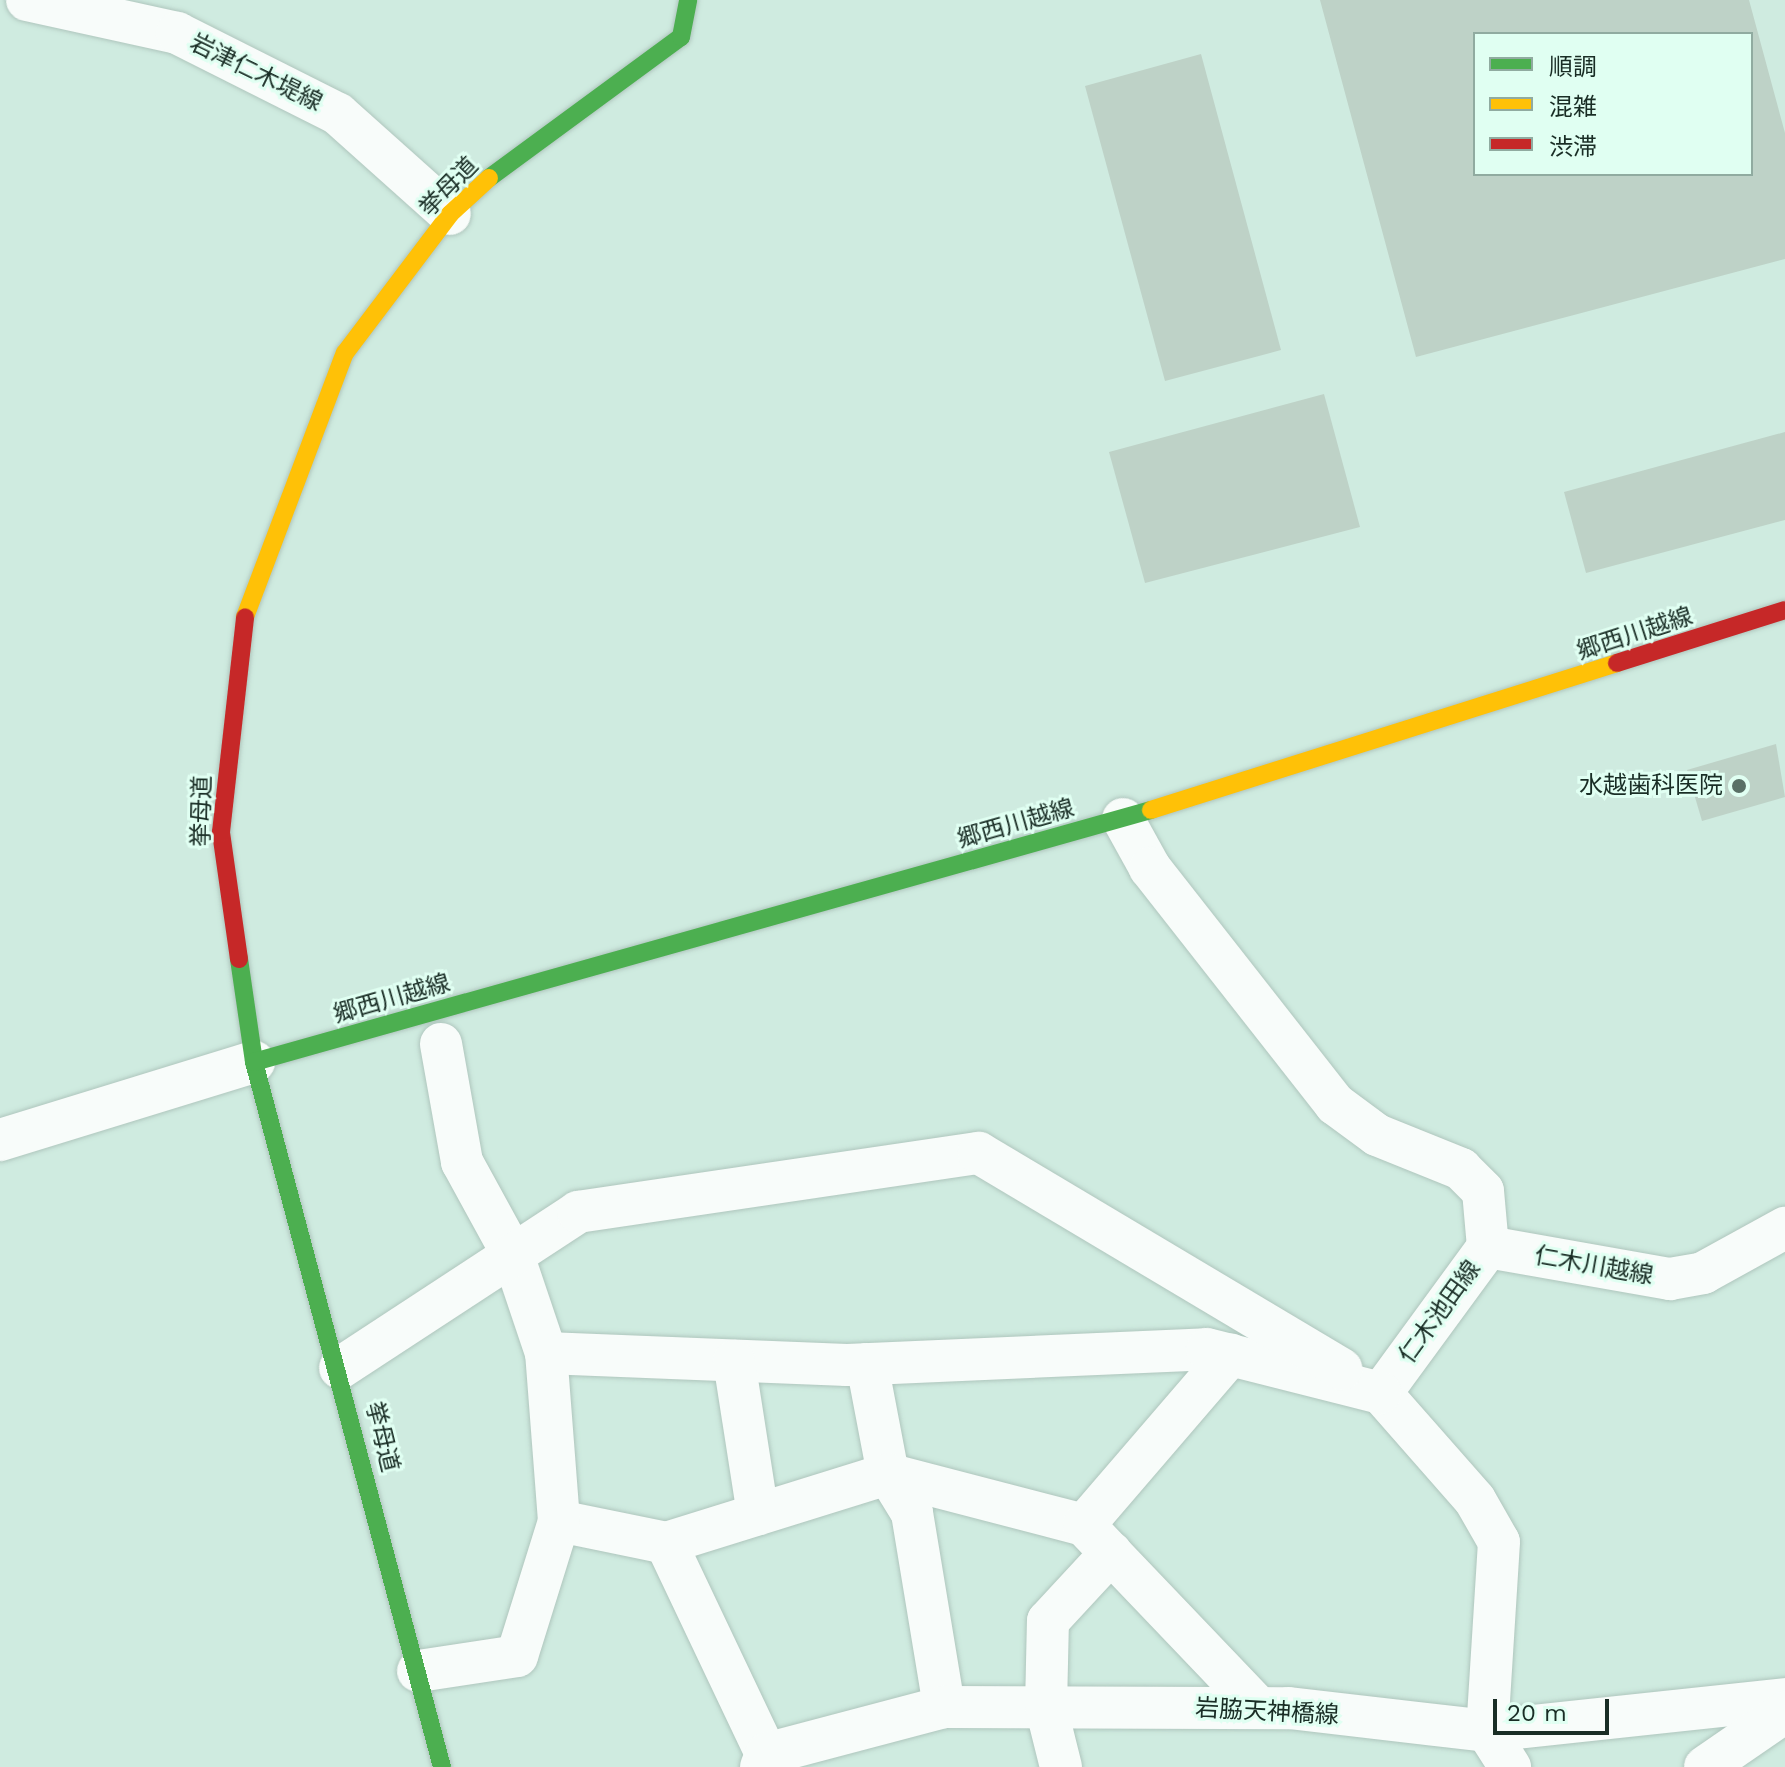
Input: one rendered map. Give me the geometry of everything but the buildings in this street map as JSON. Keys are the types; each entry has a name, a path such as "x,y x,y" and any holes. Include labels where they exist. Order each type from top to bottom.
{"street":[{"name":"岩津仁木堤線","path":"27,0 177,33 325,107 450,214"},
{"name":"挙母道","path":"442,1767 340,1368 254,1062 221,832 238,636 345,353 450,214 529,142 681,37 688,0"},
{"name":"郷西川越線","path":"254,1062 1123,819 1785,610"},
{"name":"仁木池田線","path":"1123,819 1150,868 1335,1104 1377,1135 1461,1169 1483,1191 1488,1247 1381,1393"},
{"path":"418,1671 517,1656 559,1521 546,1353 513,1255 462,1162 441,1044"},
{"path":"0,1140 254,1062"},
{"path":"340,1368 578,1212 979,1153 1381,1393 1475,1500 1499,1542 1487,1731 1510,1767"},
{"name":"仁木川越線","path":"1488,1247 1670,1279 1703,1273 1785,1228"},
{"path":"546,1353 867,1364 1231,1354 1381,1393"},
{"path":"1061,1767 1046,1707 1048,1621 1098,1539 1231,1354"},
{"path":"734,1361 758,1514"},
{"path":"867,1364 888,1474 912,1513 944,1707"},
{"path":"559,1521 666,1543 888,1474 1098,1539 1259,1708"},
{"path":"666,1543 764,1761"},
{"name":"岩脇天神橋線","path":"764,1761 944,1707 1259,1708 1487,1731 1785,1699"},
{"path":"1705,1767 1785,1712"}],"traffic: fast":[{"path":"489,178 681,37 688,0"},
{"path":"254,1062 1151,810"},
{"path":"239,959 254,1062 442,1767"}],"traffic: slow":[{"path":"245,617 345,353 450,214 489,178"},
{"path":"1151,810 1617,663"}],"traffic: jam":[{"path":"1617,663 1785,610"},
{"path":"239,959 221,832 245,617"}],"place":[{"name":"水越歯科医院","path":"1739,786"}]}
